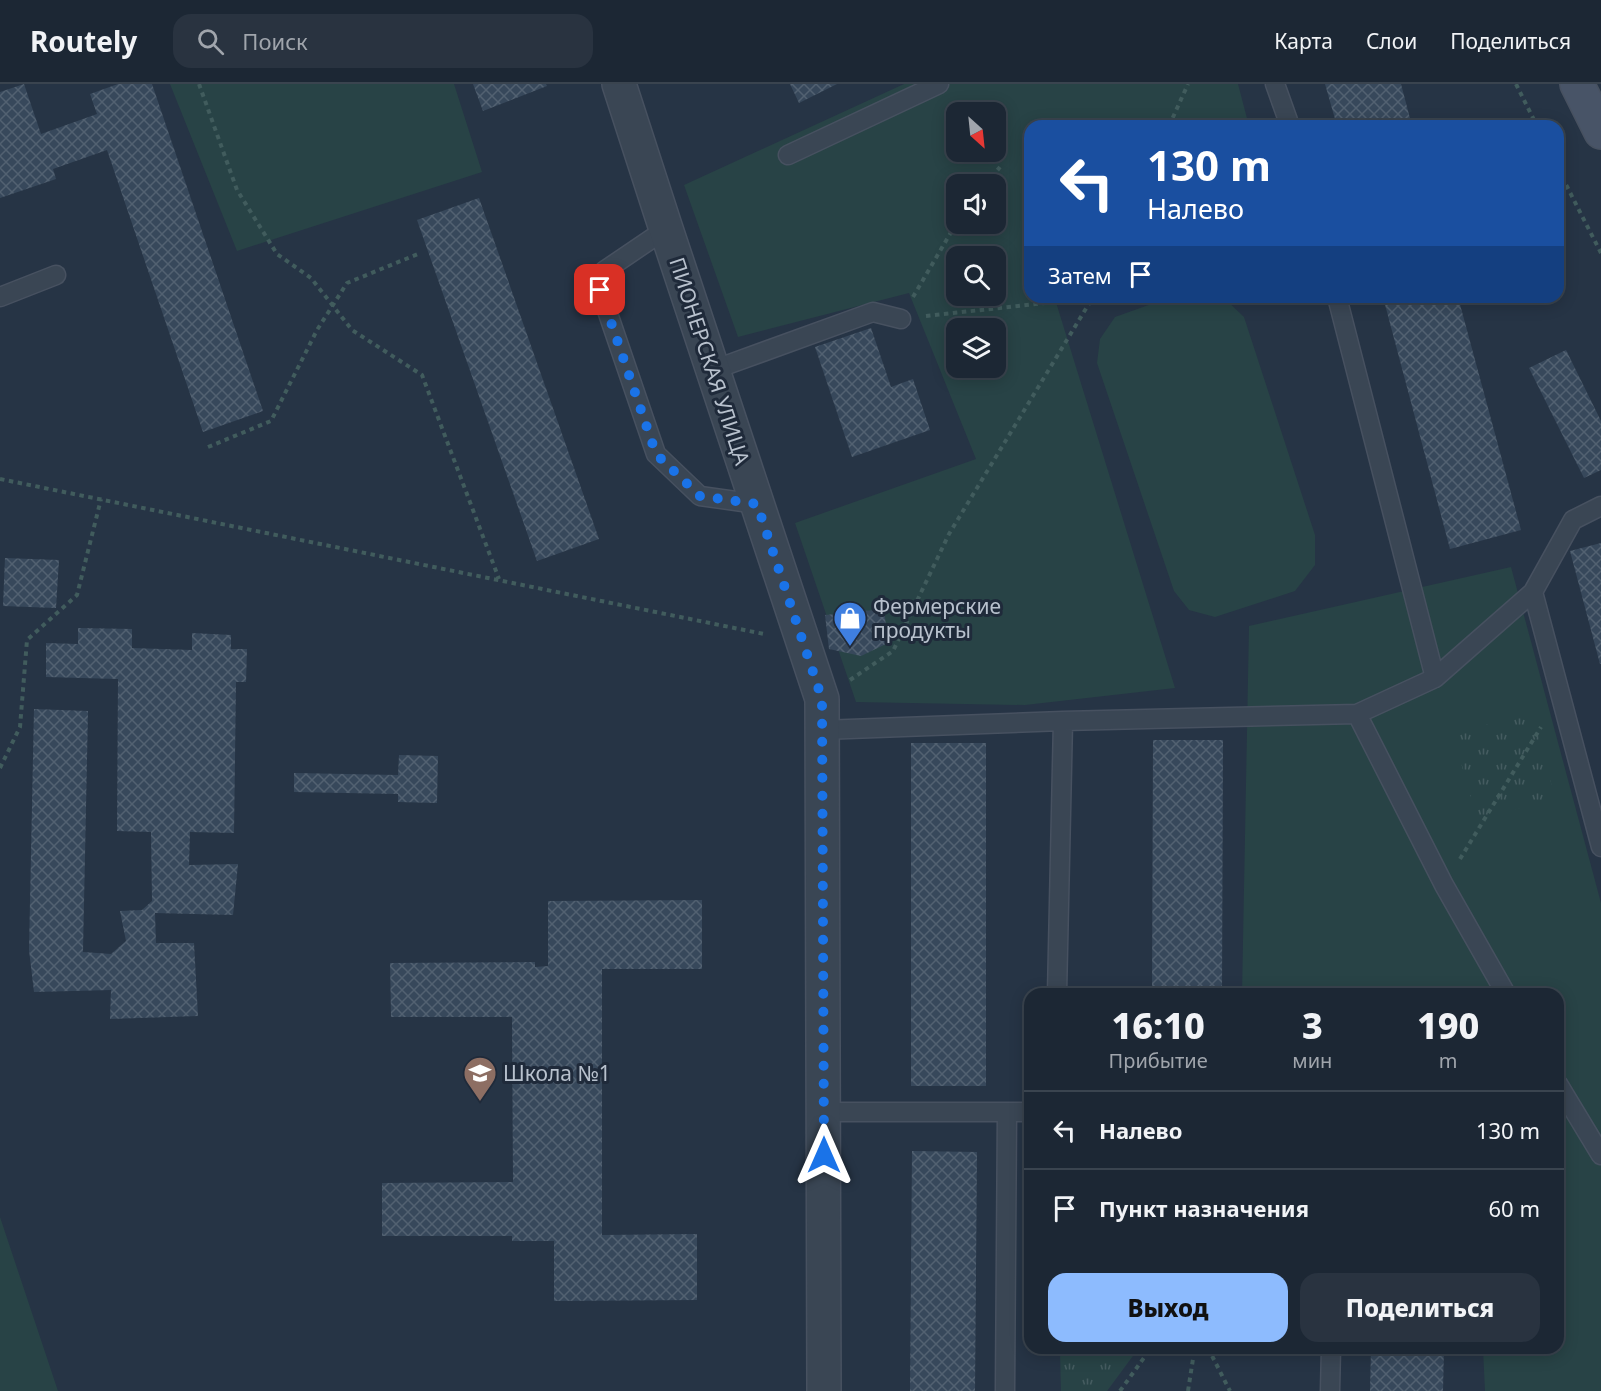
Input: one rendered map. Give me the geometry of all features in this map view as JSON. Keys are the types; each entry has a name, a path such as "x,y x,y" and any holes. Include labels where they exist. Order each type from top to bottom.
{"main road":[{"path":"1577,84 1601,132"}],"street":[{"name":"ПИОНЕРСКАЯ УЛИЦА","path":"620,84 803,642 822,715 824,1391"}],"lane":[{"path":"788,155 939,84"},
{"path":"1275,84 1288,120"},
{"path":"666,229 604,271 600,290 656,454 700,496 757,504"},
{"path":"0,297 56,275"},
{"path":"1340,303 1435,678"},
{"path":"713,370 873,312 901,319"},
{"path":"822,715 1063,722 1358,714 1435,678 1533,592 1573,520 1601,506"},
{"path":"1533,592 1601,847"},
{"path":"1358,714 1444,885 1503,988"},
{"path":"1057,988 1063,722"},
{"path":"1564,1094 1601,1155"},
{"path":"823,1112 1024,1112"},
{"path":"1005,1391 1007,1112"},
{"path":"1330,1391 1331,1354"}],"path":[{"path":"199,84 237,190 277,254 311,278 352,330 422,375 500,580"},
{"path":"1172,120 1188,84"},
{"path":"1516,84 1534,120"},
{"path":"994,174 1000,167"},
{"path":"1564,181 1601,254"},
{"path":"901,319 950,234"},
{"path":"208,447 271,421 317,330 347,283 417,255"},
{"path":"901,319 1047,303"},
{"path":"822,715 893,651 949,534 1089,303"},
{"path":"0,479 803,642"},
{"path":"0,768 21,727 27,640 77,595 101,499"},
{"path":"1444,885 1560,696"},
{"path":"1120,1391 1147,1354"},
{"path":"1188,1391 1192,1354"},
{"path":"1211,1354 1230,1391"}],"green space":[{"path":"170,84 454,84 482,172 237,251"},
{"path":"904,84 1238,84 1247,120 1024,120 1024,303 1056,303 1175,688 1025,705 856,702 795,523 976,459 909,293 738,337 684,185"},
{"path":"1154,303 1229,303 1244,317 1315,535 1315,565 1295,591 1215,617 1189,610 1174,591 1097,363 1100,339 1115,317"},
{"path":"1511,567 1601,903 1601,1391 1485,1391 1483,1354 1564,1354 1564,988 1242,988 1249,626"},
{"path":"1532,712 1555,798 1477,820 1453,734"},
{"path":"0,1217 58,1391 0,1391"},
{"path":"1060,1354 1134,1354 1107,1391 1061,1391"}],"building":[{"path":"24,84 41,134 97,114 90,94 118,84 152,84 263,411 203,432 107,150 53,169 56,179 0,198 0,92"},
{"path":"473,84 546,84 547,86 483,111"},
{"path":"790,84 837,84 799,103"},
{"path":"1325,84 1401,84 1410,120 1335,120"},
{"path":"479,198 599,539 537,561 417,220"},
{"path":"1385,303 1460,303 1521,530 1450,549"},
{"path":"871,328 891,387 913,379 930,430 852,457 815,347"},
{"path":"1566,350 1601,421 1601,470 1584,478 1529,368"},
{"path":"1601,543 1601,664 1600,664 1570,551"},
{"path":"5,558 59,560 56,608 3,606"},
{"path":"884,609 888,643 861,656 829,649 825,615"},
{"path":"78,628 132,629 132,648 192,650 192,633 231,635 231,649 247,649 246,682 236,682 234,833 190,832 189,865 238,864 233,915 155,913 156,943 194,943 198,1016 110,1019 111,990 34,992 29,950 34,709 88,711 83,952 111,954 126,941 120,911 142,910 152,901 151,832 117,831 118,679 46,677 46,643 78,644"},
{"path":"1153,740 1223,740 1222,988 1152,988"},
{"path":"911,743 986,743 986,1086 911,1086"},
{"path":"399,755 438,756 437,803 398,802 398,794 294,792 294,773 398,775"},
{"path":"702,900 702,969 602,969 602,1235 697,1234 697,1300 554,1301 554,1241 512,1241 512,1236 382,1236 382,1183 513,1182 512,1017 391,1017 390,963 535,962 535,967 548,966 548,901"},
{"path":"912,1151 977,1152 975,1391 910,1391"},
{"path":"1371,1354 1444,1354 1443,1391 1370,1391"}],"place":[{"name":"Фермерские продукты","path":"850,647"},
{"name":"Школа №1","path":"480,1102"}],"route":[{"path":"600,290 656,454 700,496 757,504 822,699 824,1155"}]}
